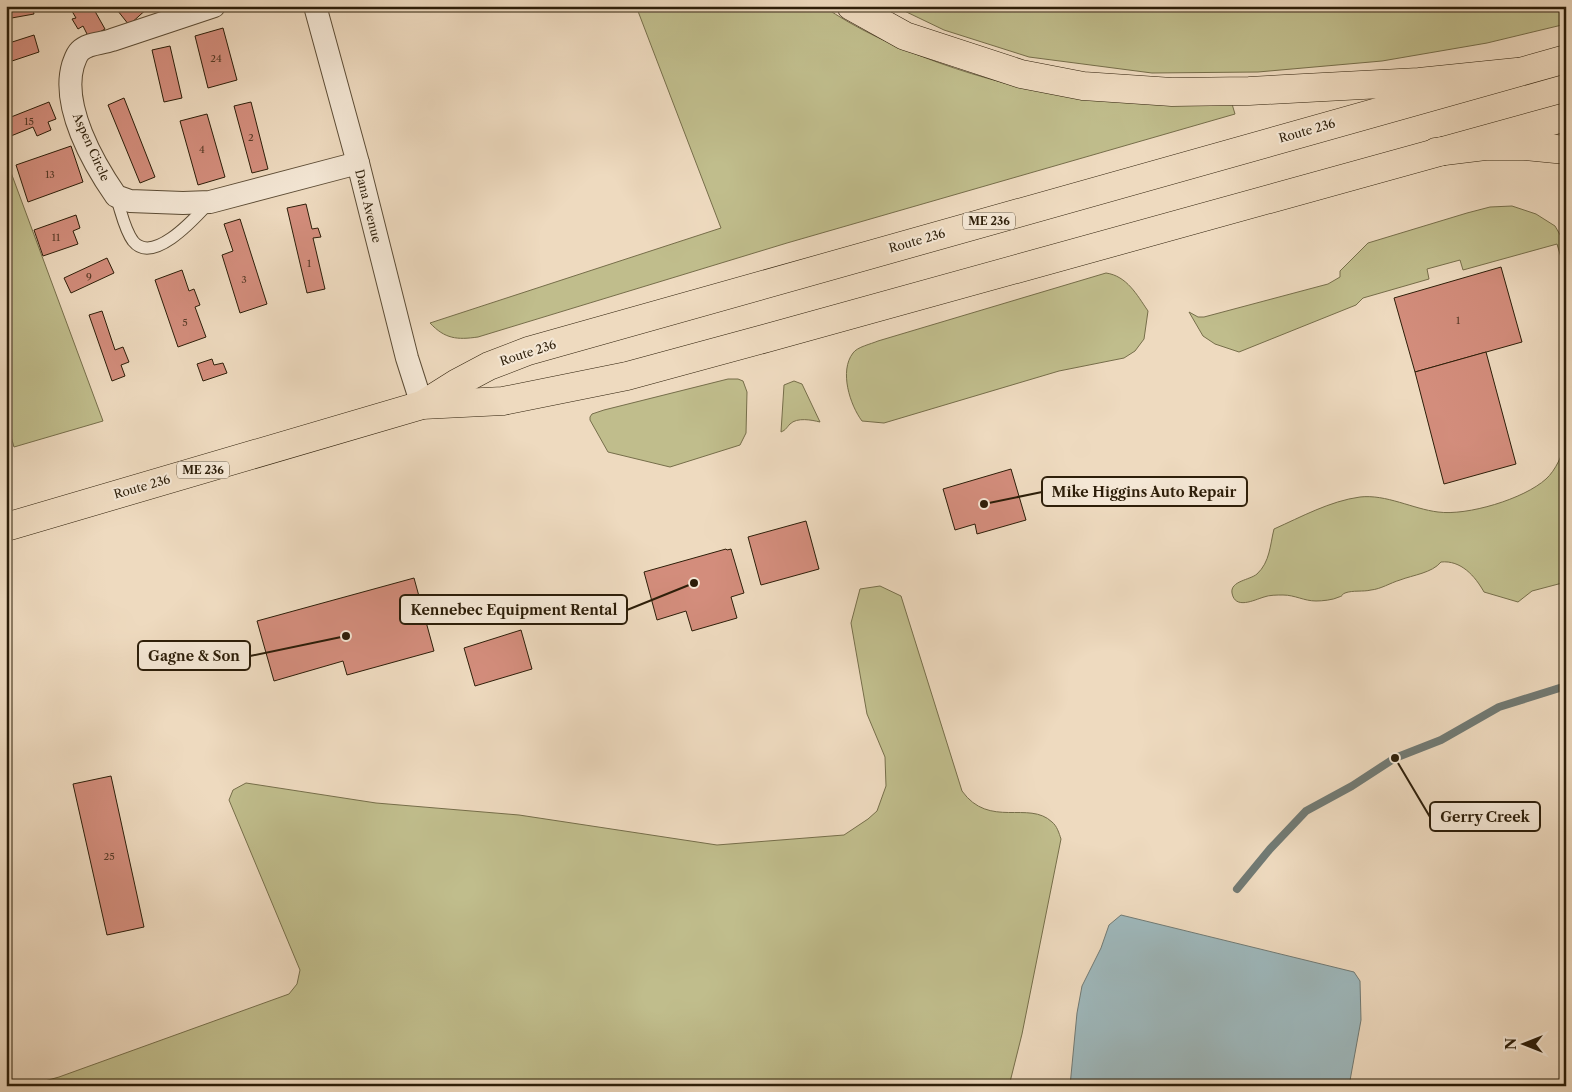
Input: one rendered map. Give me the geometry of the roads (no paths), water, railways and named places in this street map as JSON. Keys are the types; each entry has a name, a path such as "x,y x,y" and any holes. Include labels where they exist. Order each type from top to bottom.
{"main road":[{"path":"851,6 906,36 1021,74 1083,86 1172,92 1249,91 1419,82 1517,72"},
{"name":"Route 236","path":"422,405 456,383 489,366 528,351 1566,59"},
{"name":"Route 236","path":"6,527 422,405 503,401 627,376 1566,116"},
{"path":"1436,152 1485,146 1525,146 1566,150"}],"street":[{"name":"Aspen Circle","path":"214,6 110,41 88,46 76,55 71,75 74,110 92,156 116,196 130,200 183,204 210,202 358,163"},
{"name":"Dana Avenue","path":"315,6 358,163 407,358 422,405"}],"lane":[{"path":"116,196 132,240 139,246 148,247 159,245 174,237 188,226 210,202"}],"water":[{"path":"1121,915 1354,972 1360,981 1361,1020 1349,1086 1070,1086 1077,1013 1082,986 1101,948 1109,925"}],"waterway":[{"path":"1237,889 1270,849 1306,811 1352,786 1395,758 1441,740 1499,707 1566,686"}],"place":[{"name":"Mike Higgins Auto Repair","path":"984,504"},
{"name":"Kennebec Equipment Rental","path":"694,583"},
{"name":"Gagne & Son","path":"346,636"},
{"name":"Gerry Creek","path":"1395,758"}]}
